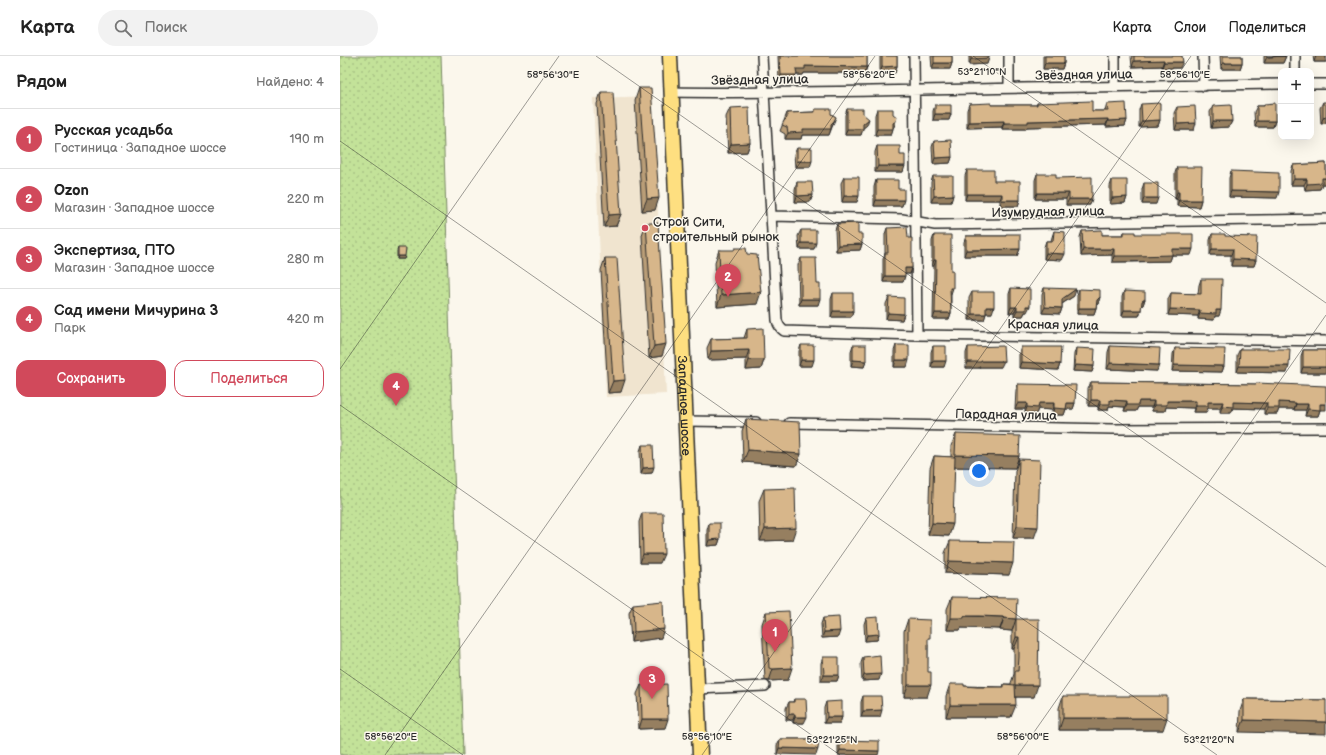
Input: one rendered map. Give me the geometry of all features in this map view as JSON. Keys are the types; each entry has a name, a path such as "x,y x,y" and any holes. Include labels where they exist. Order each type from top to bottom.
{"main road":[{"name":"Западное шоссе","path":"670,56 700,755"}],"street":[{"path":"762,56 772,216"},
{"path":"914,56 917,335"},
{"path":"1009,56 1009,88"},
{"path":"1115,56 1115,86"},
{"path":"1203,56 1204,86"},
{"path":"1295,56 1295,68"},
{"name":"Звёздная улица","path":"671,92 765,92 1278,84"},
{"path":"1314,84 1326,84"},
{"name":"Изумрудная улица","path":"772,216 902,219 935,226 1326,219"},
{"name":"Красная улица","path":"772,216 777,320 780,328 784,331 917,335 1326,340"},
{"path":"685,421 765,422"},
{"name":"Парадная улица","path":"780,423 1113,429 1326,428"},
{"path":"697,689 765,686"}],"shaded area":[{"name":"Строй Сити, строительный рынок","path":"653,96 666,394 606,397 593,98"}],"green space":[{"path":"340,56 441,56 463,755 340,755"}],"building":[{"path":"780,56 867,56 867,67 805,66 805,69 796,69 797,75 781,75"},
{"path":"882,56 897,56 897,66 882,67"},
{"path":"934,56 952,56 952,63 934,63"},
{"path":"971,56 989,56 989,58 971,59"},
{"path":"1045,56 1064,56 1064,63 1045,63"},
{"path":"1134,56 1182,56 1183,62 1164,62 1164,60 1134,61"},
{"path":"1223,56 1242,56 1242,63 1223,63"},
{"path":"639,88 651,88 659,198 647,199"},
{"path":"601,92 613,92 621,214 609,215"},
{"path":"1092,101 1092,111 1108,111 1107,104 1126,103 1127,120 1028,121 1028,123 1004,123 1004,121 969,122 969,104 991,103 991,105 1037,105 1037,103"},
{"path":"1323,102 1326,102 1326,117 1323,118"},
{"path":"1160,103 1160,120 1142,121 1141,104"},
{"path":"1275,103 1275,121 1257,121 1257,106"},
{"path":"935,105 951,105 951,114 935,114"},
{"path":"1231,105 1232,121 1213,121 1213,106"},
{"path":"1195,106 1196,123 1177,124 1177,107"},
{"path":"749,107 750,143 731,144 730,108"},
{"path":"815,109 831,109 831,114 836,117 831,124 831,129 803,129 803,132 788,133 787,127 782,125 787,118 787,113 815,112"},
{"path":"847,109 863,109 863,114 869,119 863,124 863,129 847,129"},
{"path":"877,109 893,109 893,114 897,117 896,121 893,123 893,129 877,129"},
{"path":"951,140 952,157 935,158 934,141"},
{"path":"877,146 900,146 900,155 905,155 905,166 878,166"},
{"path":"797,148 812,148 812,161 797,161"},
{"path":"1326,163 1326,178 1322,178 1322,183 1307,184 1307,179 1294,179 1293,165"},
{"path":"1177,167 1202,167 1201,200 1179,200 1179,192 1177,192"},
{"path":"967,170 994,170 994,181 1020,181 1020,200 1002,200 1002,194 967,194"},
{"path":"1231,171 1279,173 1279,192 1231,191"},
{"path":"1037,174 1056,174 1056,178 1092,177 1092,199 1069,199 1069,193 1037,193"},
{"path":"933,176 953,176 953,195 934,196"},
{"path":"844,177 859,177 859,196 844,196"},
{"path":"876,180 898,180 898,189 904,189 904,200 876,200"},
{"path":"1112,180 1127,180 1127,197 1112,198"},
{"path":"797,182 812,182 813,195 797,196"},
{"path":"1144,183 1158,183 1158,198 1144,198"},
{"path":"646,223 658,223 666,344 654,346"},
{"path":"858,223 858,234 862,234 862,244 838,245 837,224"},
{"path":"907,227 908,238 912,238 912,268 905,268 905,276 885,276 885,253 888,253 887,228"},
{"path":"801,230 816,230 816,243 801,243"},
{"path":"1102,230 1102,235 1124,235 1124,232 1135,232 1135,234 1193,234 1193,249 1172,249 1172,255 1114,256 1114,249 1083,249 1082,231"},
{"path":"1054,231 1065,232 1065,254 1046,253 1046,241 1053,241"},
{"path":"1006,234 1020,234 1020,249 966,250 966,236 1006,236"},
{"path":"1212,234 1257,237 1256,260 1233,259 1233,249 1212,249"},
{"path":"934,235 951,235 951,271 953,271 953,288 950,288 951,313 935,313 936,260 934,260"},
{"path":"398,248 406,248 405,256 398,256"},
{"path":"735,248 746,248 747,254 757,255 761,292 721,295 719,250 734,250"},
{"path":"605,258 617,258 625,380 613,381"},
{"path":"801,258 816,258 817,284 820,284 820,299 801,299"},
{"path":"1201,279 1222,279 1221,310 1216,310 1216,314 1200,313 1200,310 1170,309 1171,293 1201,294"},
{"path":"1011,288 1030,289 1030,306 1026,306 1026,310 1017,310 1017,307 1011,307"},
{"path":"1044,288 1076,289 1062,299 1062,308 1045,307"},
{"path":"1079,289 1100,290 1100,297 1097,300 1096,308 1079,308"},
{"path":"1124,291 1145,292 1145,299 1142,301 1141,310 1124,310"},
{"path":"972,292 994,292 994,307 986,307 986,314 972,314"},
{"path":"833,293 853,293 853,311 833,311"},
{"path":"889,297 904,298 904,314 888,313"},
{"path":"763,328 764,360 749,360 749,350 711,351 711,339 747,338 747,329"},
{"path":"801,345 814,345 814,360 801,360"},
{"path":"853,345 866,345 866,361 853,360"},
{"path":"896,345 909,345 909,360 896,360"},
{"path":"933,346 946,346 946,361 933,361"},
{"path":"1003,346 1004,361 968,362 968,347"},
{"path":"1110,346 1160,348 1159,365 1110,363"},
{"path":"1021,347 1061,347 1060,364 1021,362"},
{"path":"1076,348 1095,349 1094,366 1075,365"},
{"path":"1175,348 1225,349 1224,366 1174,365"},
{"path":"1240,349 1290,349 1289,366 1239,366"},
{"path":"1303,350 1326,350 1326,367 1303,367"},
{"path":"1091,382 1256,383 1326,386 1326,404 1320,404 1320,410 1308,409 1308,404 1279,402 1279,408 1267,408 1267,403 1233,402 1233,407 1222,406 1223,402 1208,402 1208,406 1196,406 1196,401 1167,401 1167,405 1154,405 1154,401 1139,401 1138,405 1127,405 1127,401 1110,400 1110,404 1100,404 1100,400 1091,400"},
{"path":"1018,384 1076,385 1075,403 1067,403 1066,409 1054,408 1054,403 1039,403 1038,408 1027,407 1027,403 1018,403"},
{"path":"746,419 800,422 801,454 748,450"},
{"path":"956,434 1020,436 1019,456 955,455"},
{"path":"642,445 653,445 654,467 643,468"},
{"path":"934,456 955,457 953,524 932,523"},
{"path":"1019,459 1040,460 1038,527 1017,526"},
{"path":"795,488 796,528 765,529 764,489"},
{"path":"642,513 663,513 664,554 643,554"},
{"path":"709,523 720,523 720,539 709,540"},
{"path":"950,541 1014,542 1013,563 949,561"},
{"path":"952,597 1017,598 1016,619 979,616 951,618"},
{"path":"663,601 664,629 634,632 633,604"},
{"path":"789,611 792,668 769,668 766,612"},
{"path":"839,617 840,631 824,632 823,618"},
{"path":"878,617 879,634 867,635 866,618"},
{"path":"908,619 930,620 930,638 928,638 928,672 931,672 931,685 908,685"},
{"path":"1016,619 1039,619 1038,685 1015,685 1015,671 1018,671 1019,657 1019,637 1016,637"},
{"path":"880,655 881,674 864,675 863,657"},
{"path":"823,657 839,657 839,675 824,675"},
{"path":"667,684 668,719 642,719 641,685"},
{"path":"950,684 964,684 964,686 977,687 1004,687 1004,684 1015,685 1016,705 950,705"},
{"path":"863,696 881,696 882,710 863,711"},
{"path":"1063,696 1167,696 1167,718 1063,718"},
{"path":"794,699 806,699 807,717 795,717 795,714 789,714 789,702 794,702"},
{"path":"1244,699 1326,700 1326,722 1244,720"},
{"path":"842,701 842,717 827,717 826,702"},
{"path":"780,739 819,739 818,749 779,748"},
{"path":"840,740 879,741 879,751 840,750"}],"place":[{"name":"Строй Сити, строительный рынок","path":"645,228"},
{"name":"Ozon","path":"728,297"},
{"name":"Сад имени Мичурина 3","path":"396,406"},
{"name":"Русская усадьба","path":"775,652"},
{"name":"Экспертиза, ПТО","path":"652,699"}]}
